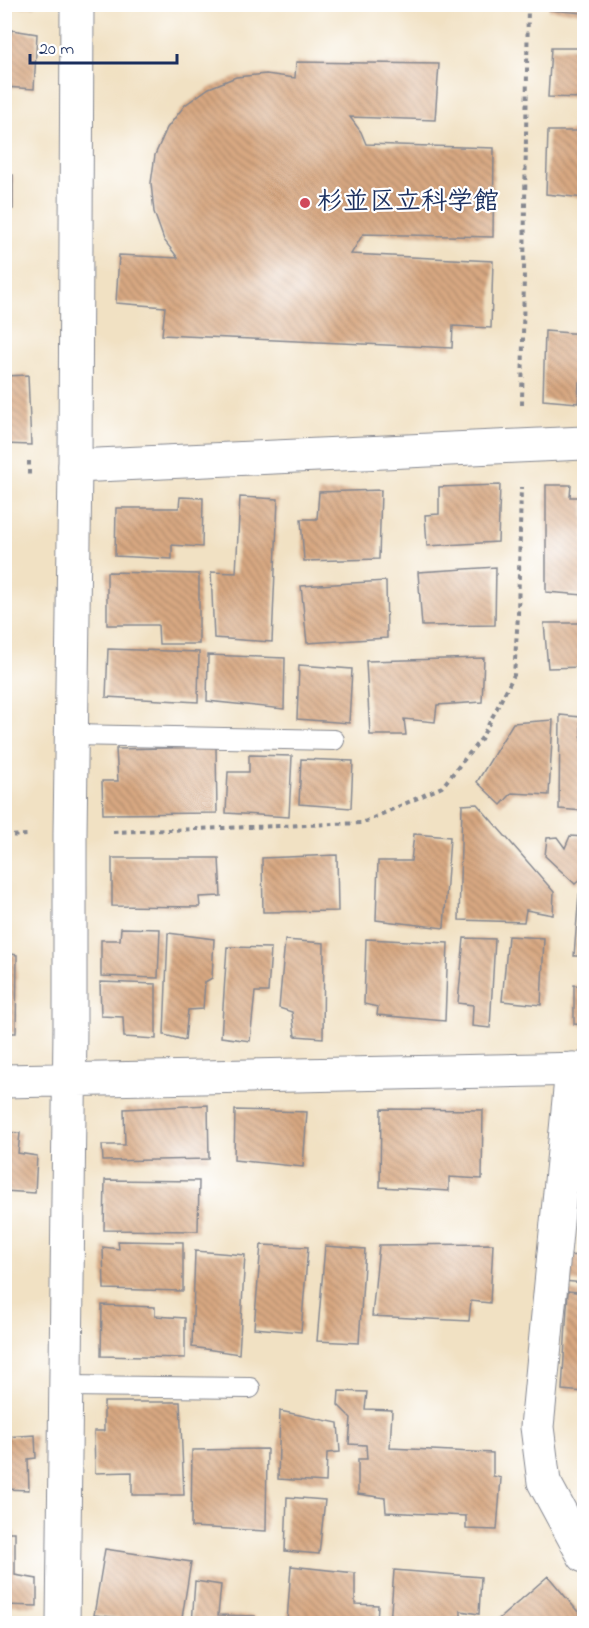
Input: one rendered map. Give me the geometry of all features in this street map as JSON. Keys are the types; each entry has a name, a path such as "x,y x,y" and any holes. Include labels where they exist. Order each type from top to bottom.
{"street":[{"path":"63,1623 75,466 77,4"},
{"path":"75,466 585,443"},
{"path":"4,1081 578,1070 537,1427 544,1482 585,1556"}],"lane":[{"path":"71,735 334,740"},
{"path":"66,1386 250,1388"}],"path":[{"path":"70,834 362,824 442,786 481,739 514,675 518,615 528,4"}],"building":[{"path":"4,4 35,4 35,7 4,7"},
{"path":"549,4 584,4 584,13 549,10"},
{"path":"12,30 37,34 34,89 4,87 4,44 7,44"},
{"path":"551,48 584,48 584,98 548,97"},
{"path":"296,62 439,64 435,120 350,117 361,132 366,144 494,148 493,237 363,234 351,254 493,261 491,328 453,326 452,348 162,335 165,307 116,303 119,255 178,258 164,240 154,212 151,183 155,155 167,128 185,105 209,88 236,77 266,74 295,78"},
{"path":"4,95 9,95 7,148 4,147"},
{"path":"548,131 584,131 584,198 546,194"},
{"path":"4,175 13,175 13,209 4,209"},
{"path":"4,240 8,256 4,257"},
{"path":"545,331 584,334 584,382 579,382 578,403 543,400"},
{"path":"28,375 31,445 4,444 4,376"},
{"path":"500,485 498,542 427,546 425,515 439,514 439,487"},
{"path":"546,485 571,485 570,497 584,497 584,595 546,592"},
{"path":"4,489 8,489 8,588 4,588"},
{"path":"381,490 379,559 304,561 301,519 317,519 319,492"},
{"path":"180,497 203,498 202,547 172,545 172,559 115,556 116,508 179,508"},
{"path":"240,497 278,499 272,642 214,638 211,572 236,573"},
{"path":"496,567 495,625 422,626 418,572"},
{"path":"107,572 199,574 199,644 159,644 158,625 107,625"},
{"path":"386,581 387,638 307,643 301,586"},
{"path":"544,623 584,623 584,667 548,668"},
{"path":"108,649 199,652 198,702 106,697"},
{"path":"208,655 285,658 284,709 207,701"},
{"path":"484,658 482,702 437,705 435,722 404,719 406,735 370,735 366,661"},
{"path":"299,665 352,669 349,723 297,719"},
{"path":"560,715 580,717 582,744 584,744 584,811 559,809"},
{"path":"553,720 549,795 512,793 501,805 477,782 513,723"},
{"path":"216,747 217,813 103,814 102,781 118,781 116,749"},
{"path":"249,755 292,756 289,817 226,813 228,772 249,772"},
{"path":"301,759 353,761 351,808 299,804"},
{"path":"477,804 554,892 553,915 526,910 524,922 459,920 462,805"},
{"path":"414,834 450,837 444,928 376,920 378,861 411,861"},
{"path":"570,836 584,837 584,876 575,884 545,856 547,838 557,837 565,848"},
{"path":"337,855 338,911 263,912 262,858"},
{"path":"112,858 219,858 221,896 199,897 200,907 112,906"},
{"path":"579,894 584,894 584,956 574,956"},
{"path":"121,928 160,929 158,978 101,976 101,940 120,940"},
{"path":"168,933 214,939 212,978 205,982 203,1009 188,1010 185,1040 164,1035"},
{"path":"508,936 544,938 541,1005 502,1001"},
{"path":"464,938 495,939 490,1028 472,1026 473,1005 458,1003"},
{"path":"366,939 448,943 445,1021 377,1015 378,1007 364,1004"},
{"path":"285,940 324,943 323,1038 295,1036 292,1012 279,1008"},
{"path":"227,947 271,948 268,992 255,992 250,1041 221,1037"},
{"path":"5,953 17,955 16,1033 5,1033"},
{"path":"100,982 156,984 156,1039 124,1037 123,1017 101,1016"},
{"path":"574,985 584,986 584,1025 574,1024"},
{"path":"208,1105 209,1159 103,1161 102,1145 125,1145 124,1109"},
{"path":"381,1109 483,1110 482,1179 449,1177 449,1191 380,1187"},
{"path":"235,1110 307,1112 303,1167 234,1160"},
{"path":"4,1132 20,1133 18,1153 37,1156 35,1193 4,1191"},
{"path":"583,1133 584,1149 582,1149"},
{"path":"576,1162 584,1163 584,1203 573,1202"},
{"path":"105,1180 199,1181 198,1231 104,1230"},
{"path":"118,1241 183,1242 183,1291 104,1289 103,1247 119,1249"},
{"path":"581,1241 584,1242 584,1283 564,1281 564,1256 582,1255"},
{"path":"493,1244 490,1303 471,1301 469,1321 372,1316 379,1245"},
{"path":"261,1245 308,1247 301,1332 254,1328"},
{"path":"325,1246 365,1249 359,1343 317,1341"},
{"path":"195,1251 245,1255 239,1354 192,1347"},
{"path":"568,1291 584,1293 584,1392 562,1390"},
{"path":"102,1305 155,1307 155,1316 185,1318 185,1358 101,1356"},
{"path":"339,1391 367,1392 365,1409 392,1410 390,1448 493,1453 493,1476 501,1478 497,1530 466,1529 466,1516 386,1512 385,1498 358,1494 358,1459 367,1459 366,1445 349,1444 351,1418 338,1405"},
{"path":"104,1402 180,1402 184,1495 132,1495 132,1472 95,1473 94,1431 104,1431"},
{"path":"280,1411 338,1423 340,1452 327,1453 326,1482 278,1479"},
{"path":"35,1435 36,1458 28,1459 29,1490 4,1489 4,1437"},
{"path":"267,1449 266,1531 191,1527 192,1450"},
{"path":"287,1497 325,1500 319,1554 285,1551"},
{"path":"4,1532 15,1532 15,1575 37,1579 37,1606 4,1605"},
{"path":"105,1549 191,1562 181,1624 118,1624 119,1618 94,1615"},
{"path":"291,1566 355,1573 355,1604 378,1605 377,1624 287,1622"},
{"path":"394,1570 481,1577 479,1614 461,1611 461,1624 390,1624"},
{"path":"548,1576 584,1619 584,1624 493,1624"},
{"path":"195,1581 221,1585 218,1615 255,1616 255,1624 192,1624"}],"place":[{"name":"杉並区立科学館","path":"305,203"}]}
